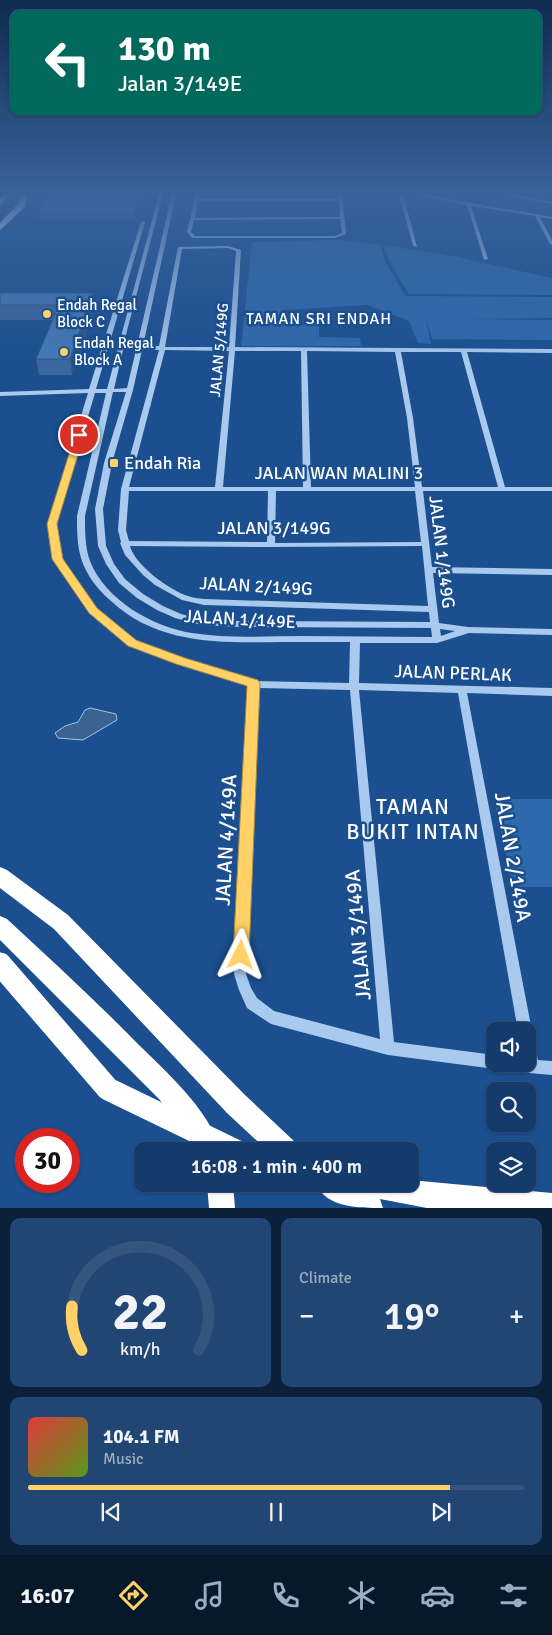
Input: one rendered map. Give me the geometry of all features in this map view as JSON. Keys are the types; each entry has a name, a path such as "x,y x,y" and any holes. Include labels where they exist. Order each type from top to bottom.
{"highway":[{"path":"0,876 61,922 236,1104 276,1142"},
{"path":"0,926 101,1022 171,1095 205,1142"},
{"path":"0,964 108,1089 217,1142"},
{"path":"221,1192 222,1208"},
{"path":"343,1192 370,1208"},
{"path":"406,1192 552,1206"}],"street":[{"name":"JALAN PERLAK","path":"134,250 52,524 58,559 93,610 132,643 180,661 254,684 552,692"},
{"name":"JALAN 1/149E","path":"145,250 120,348 81,516 81,535 89,569 110,597 129,611 156,626 192,636 234,639 438,640 468,630"},
{"name":"JALAN 1/149E","path":"162,250 130,390 108,463 99,509 102,546 110,564 122,581 140,596 178,616 201,622 239,624 435,625 468,630"},
{"path":"124,543 122,530 126,489 161,348 179,250"},
{"name":"JALAN 5/149G","path":"219,488 233,348 239,250"},
{"path":"483,250 486,259"},
{"path":"120,348 552,351"},
{"path":"304,349 307,488"},
{"name":"JALAN 1/149G","path":"397,349 410,418 424,544 438,640"},
{"path":"464,350 502,488"},
{"path":"0,394 130,390"},
{"path":"271,545 272,488"},
{"name":"JALAN WAN MALINI 3","path":"126,489 552,489"},
{"name":"JALAN 3/149G","path":"124,543 271,545 424,544"},
{"name":"JALAN 2/149G","path":"124,543 135,561 158,583 185,598 204,602 434,609"},
{"path":"428,570 552,572"},
{"path":"468,630 552,632"},
{"name":"JALAN 3/149A","path":"355,639 354,686 388,1048"},
{"name":"JALAN 4/149A","path":"254,684 240,974 245,990 252,1003 271,1016 388,1048"},
{"name":"JALAN 2/149A","path":"462,690 523,1022"},
{"path":"388,1048 486,1061"},
{"path":"536,1067 552,1068"}],"shaded area":[{"path":"251,250 382,250 385,261 405,296 552,297 552,318 466,319 552,320 552,340 432,339 426,319 431,344 418,343 409,321 367,305 283,310 280,323 319,326 319,337 360,338 361,346 241,346"},
{"path":"385,250 416,250 457,257 552,278 552,295 409,294"},
{"path":"90,708 116,714 117,720 83,740 58,738 55,733 65,726 78,722 85,710"},
{"path":"494,799 552,799 552,887 513,887"}],"building":[{"path":"0,293 93,293 70,359 36,359 59,305 0,305"}],"place":[{"name":"Endah Regal Block C","path":"47,314"},
{"name":"Endah Regal Block A","path":"64,352"},
{"name":"Endah Ria","path":"114,463"}],"district":[{"name":"TAMAN SRI ENDAH","path":"319,318"},
{"name":"TAMAN BUKIT INTAN","path":"413,818"}],"route":[{"path":"79,435 52,524 58,559 93,610 132,643 180,661 254,684 241,955"}]}
